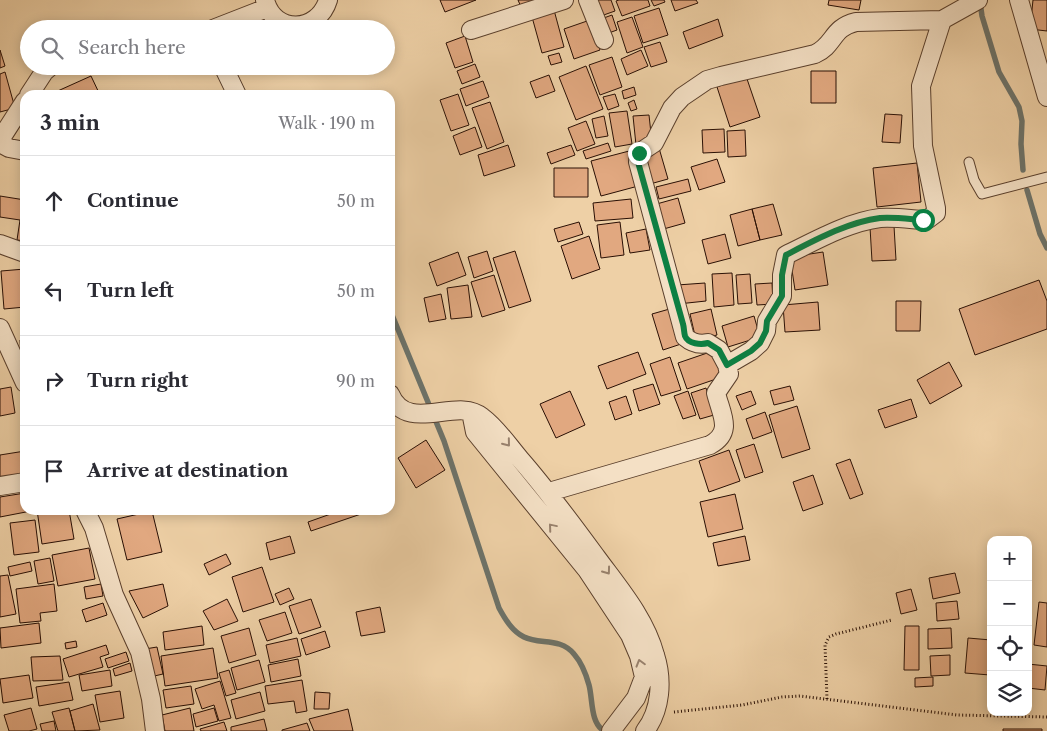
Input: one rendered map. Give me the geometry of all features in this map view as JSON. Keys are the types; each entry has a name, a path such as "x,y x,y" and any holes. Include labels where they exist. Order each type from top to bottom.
{"street":[{"path":"314,20 324,11 328,0"},
{"path":"471,30 564,0"},
{"path":"588,0 604,40"},
{"path":"549,492 710,445 719,440 724,433 724,425 716,393 729,374 727,365 719,350 708,343 701,345 685,337 638,162 639,153 654,143 672,108 682,97 708,80 815,54 827,47 839,29 846,25 856,22 942,20 978,0"},
{"path":"1019,0 1047,98"},
{"path":"232,20 266,4 278,20"},
{"path":"727,365 751,351 760,343 766,331 767,321 782,296 782,275 786,255 864,221 882,218 923,220 936,213 923,146 921,86 942,20"},
{"path":"32,90 42,75"},
{"path":"227,75 235,90"},
{"path":"20,109 0,141 9,148 20,150"},
{"path":"0,244 20,251"},
{"path":"0,328 20,372"},
{"path":"395,402 400,409 415,414 459,411 471,412 482,416 549,492 632,605 648,635 656,656 659,675 659,701 645,731"},
{"path":"471,412 475,432 588,570 630,636 639,656 644,677 636,698 613,728"},
{"path":"0,486 20,483"},
{"path":"88,515 94,528 114,595 140,652 151,699 155,731"}],"lane":[{"path":"970,162 974,180 982,194 1047,177"}],"path":[{"path":"827,698 825,645 829,637 892,620"},
{"path":"654,714 742,705 782,697 827,698 957,715 1047,717"}],"building":[{"path":"440,0 476,0 445,12"},
{"path":"518,0 541,0 521,7"},
{"path":"592,0 611,0 615,11 598,17"},
{"path":"648,0 650,6 622,16 616,1"},
{"path":"651,0 664,0 665,2 654,6"},
{"path":"671,0 696,0 698,3 675,11"},
{"path":"829,0 861,0 859,10 828,5"},
{"path":"1033,0 1047,0 1047,31 1030,29"},
{"path":"659,8 668,35 643,43 634,16"},
{"path":"554,10 564,47 542,53 532,17"},
{"path":"612,15 617,30 606,34 601,19"},
{"path":"632,17 643,47 627,53 617,22"},
{"path":"718,19 723,36 689,49 683,32"},
{"path":"590,20 600,50 574,59 564,29"},
{"path":"465,36 473,62 455,68 446,43"},
{"path":"660,42 667,62 651,67 644,47"},
{"path":"0,50 5,66 0,68"},
{"path":"641,50 648,66 627,75 621,59"},
{"path":"559,53 562,62 551,65 548,56"},
{"path":"612,57 622,87 600,95 589,65"},
{"path":"475,64 480,77 462,84 457,71"},
{"path":"586,66 603,109 576,120 559,77"},
{"path":"811,71 836,71 836,103 811,103"},
{"path":"5,72 15,108 0,112 0,74"},
{"path":"549,75 555,91 536,98 530,82"},
{"path":"91,76 98,90 60,90"},
{"path":"746,76 760,117 730,127 717,87"},
{"path":"483,81 489,97 466,106 460,89"},
{"path":"634,87 636,95 624,99 622,91"},
{"path":"458,94 469,125 451,131 440,100"},
{"path":"615,94 619,106 608,110 603,97"},
{"path":"634,100 637,109 631,111 628,103"},
{"path":"490,102 504,142 487,149 472,108"},
{"path":"627,111 632,144 615,147 609,113"},
{"path":"885,114 902,115 900,143 882,142"},
{"path":"649,115 652,143 636,145 633,116"},
{"path":"604,116 608,136 596,138 592,119"},
{"path":"586,121 595,144 577,151 568,128"},
{"path":"475,127 482,147 460,155 453,136"},
{"path":"724,129 725,152 703,153 702,130"},
{"path":"745,130 746,156 728,157 727,131"},
{"path":"608,143 611,151 586,159 583,151"},
{"path":"508,145 515,166 484,176 478,155"},
{"path":"571,145 575,155 551,164 547,153"},
{"path":"659,148 668,179 650,184 641,153"},
{"path":"633,150 642,185 601,196 591,161"},
{"path":"717,159 725,182 699,190 691,167"},
{"path":"917,163 921,202 877,207 873,168"},
{"path":"554,168 588,168 588,197 554,197"},
{"path":"688,179 691,191 659,199 656,187"},
{"path":"0,196 20,199 20,220 0,217"},
{"path":"678,198 685,223 660,230 653,205"},
{"path":"631,199 633,218 595,221 593,203"},
{"path":"773,204 782,235 760,240 752,209"},
{"path":"752,209 760,240 738,246 730,215"},
{"path":"20,220 20,240 17,240"},
{"path":"579,222 583,234 558,242 554,229"},
{"path":"620,222 624,255 601,258 597,225"},
{"path":"894,226 896,260 872,261 870,227"},
{"path":"646,229 650,250 630,253 626,233"},
{"path":"725,234 731,258 708,264 702,240"},
{"path":"589,236 600,269 572,279 561,246"},
{"path":"487,251 493,271 474,278 468,257"},
{"path":"515,251 531,301 509,308 493,258"},
{"path":"458,252 466,275 437,286 429,263"},
{"path":"823,252 828,285 795,290 790,257"},
{"path":"20,269 20,307 4,309 1,271"},
{"path":"732,273 734,305 714,307 712,274"},
{"path":"750,274 752,303 738,304 736,275"},
{"path":"494,275 505,310 482,317 471,282"},
{"path":"1039,280 1047,301 1047,329 975,355 959,309"},
{"path":"705,283 706,301 678,304 677,285"},
{"path":"772,283 773,304 757,305 755,284"},
{"path":"468,285 472,317 451,319 447,288"},
{"path":"441,294 446,319 429,322 424,298"},
{"path":"896,301 921,301 920,331 896,331"},
{"path":"818,302 820,330 785,332 783,305"},
{"path":"673,308 684,343 663,350 652,314"},
{"path":"711,309 717,335 696,340 690,314"},
{"path":"754,316 760,337 728,347 722,326"},
{"path":"716,350 725,376 687,389 678,363"},
{"path":"638,352 646,374 607,389 598,366"},
{"path":"670,357 681,390 661,396 650,364"},
{"path":"949,362 962,386 930,404 917,380"},
{"path":"653,384 660,404 639,411 633,390"},
{"path":"790,386 794,400 774,405 770,391"},
{"path":"11,387 15,413 0,416 0,389"},
{"path":"706,388 714,415 700,419 691,393"},
{"path":"570,391 585,425 556,438 540,404"},
{"path":"688,391 696,415 683,419 674,396"},
{"path":"751,391 756,404 742,410 736,396"},
{"path":"626,396 632,414 615,420 609,402"},
{"path":"911,399 917,417 885,428 878,410"},
{"path":"797,406 810,449 782,458 769,415"},
{"path":"765,412 772,432 753,439 746,419"},
{"path":"426,440 445,470 416,488 398,458"},
{"path":"754,444 763,472 745,478 736,450"},
{"path":"729,450 740,481 709,492 699,461"},
{"path":"20,452 20,476 0,478 0,455"},
{"path":"850,459 863,494 850,499 836,464"},
{"path":"813,475 823,504 803,511 793,482"},
{"path":"20,494 20,513 0,517 0,497"},
{"path":"735,494 743,529 708,537 700,502"},
{"path":"38,515 70,515 74,539 42,544"},
{"path":"134,515 153,515 162,552 127,560 117,519"},
{"path":"328,515 358,515 311,531 308,522"},
{"path":"35,520 39,552 14,555 10,523"},
{"path":"290,536 295,553 270,560 266,543"},
{"path":"745,536 750,560 718,566 713,543"},
{"path":"89,548 95,579 58,586 52,555"},
{"path":"226,554 231,564 209,575 204,564"},
{"path":"50,558 54,581 38,584 34,561"},
{"path":"30,562 32,571 10,576 8,567"},
{"path":"262,567 274,602 243,612 232,577"},
{"path":"955,573 960,593 933,599 929,578"},
{"path":"8,575 16,614 0,617 0,576"},
{"path":"54,584 57,611 40,613 41,621 20,623 16,589"},
{"path":"101,584 103,596 86,599 84,587"},
{"path":"163,584 168,606 143,618 129,591"},
{"path":"289,588 294,599 280,605 275,594"},
{"path":"911,589 917,610 901,614 896,593"},
{"path":"227,599 238,621 214,630 203,611"},
{"path":"311,599 321,627 299,634 289,606"},
{"path":"957,601 959,619 937,621 936,603"},
{"path":"1039,602 1047,603 1047,647 1034,645"},
{"path":"103,603 107,615 86,622 82,610"},
{"path":"380,607 385,632 361,636 356,612"},
{"path":"285,612 292,633 267,641 259,620"},
{"path":"39,623 41,643 1,648 0,628"},
{"path":"202,626 204,645 165,650 163,632"},
{"path":"905,626 919,626 919,670 904,670"},
{"path":"249,628 256,655 229,663 221,636"},
{"path":"951,628 952,648 928,649 928,629"},
{"path":"325,631 330,647 306,655 301,639"},
{"path":"297,638 301,656 270,663 266,645"},
{"path":"968,638 987,640 987,675 965,673"},
{"path":"76,641 77,647 66,649 65,643"},
{"path":"106,645 109,654 100,657 103,667 69,677 63,659"},
{"path":"157,647 163,674 150,677 145,649"},
{"path":"213,648 218,678 165,686 161,656"},
{"path":"126,652 129,661 108,668 105,659"},
{"path":"950,655 950,675 931,676 930,656"},
{"path":"60,656 63,680 33,681 31,657"},
{"path":"298,659 301,676 271,682 268,665"},
{"path":"259,660 265,682 237,690 231,668"},
{"path":"130,663 132,671 115,676 113,669"},
{"path":"1032,664 1047,666 1045,690 1032,688"},
{"path":"110,670 112,686 82,691 79,675"},
{"path":"229,670 236,693 226,696 219,673"},
{"path":"29,675 33,698 3,703 0,679"},
{"path":"933,677 933,686 915,687 915,678"},
{"path":"302,680 307,711 296,713 294,701 268,704 265,686"},
{"path":"220,681 231,718 219,721 214,705 202,709 195,689"},
{"path":"69,682 73,700 39,706 36,687"},
{"path":"191,686 194,704 166,708 163,690"},
{"path":"120,691 124,718 100,722 95,695"},
{"path":"260,692 265,711 236,719 231,700"},
{"path":"315,692 330,693 329,709 314,709"},
{"path":"93,704 100,730 75,731 70,711"},
{"path":"31,708 37,729 9,731 4,715"},
{"path":"69,708 75,731 58,731 52,712"},
{"path":"190,708 194,731 165,731 162,715"},
{"path":"214,708 218,721 196,727 193,714"},
{"path":"348,709 353,731 314,731 309,719"},
{"path":"264,719 267,731 231,731 231,727"},
{"path":"54,721 56,731 42,731 40,724"},
{"path":"224,722 227,731 201,731 200,729"},
{"path":"307,723 310,731 282,731 282,730"},
{"path":"1003,729 1042,729 1042,731 1003,731"}],"waterway":[{"path":"980,2 982,16 999,72 1019,107 1022,121 1023,170"},
{"path":"1027,190 1040,234 1047,248"},
{"path":"395,322 444,441 499,608 509,624 524,637 563,645 574,654 581,664 588,681 596,722 604,731"}],"route":[{"path":"639,153 638,162 685,337 701,345 708,343 719,350 727,365 751,351 760,343 766,331 767,321 782,296 782,275 786,255 864,221 882,218 923,220"}]}
